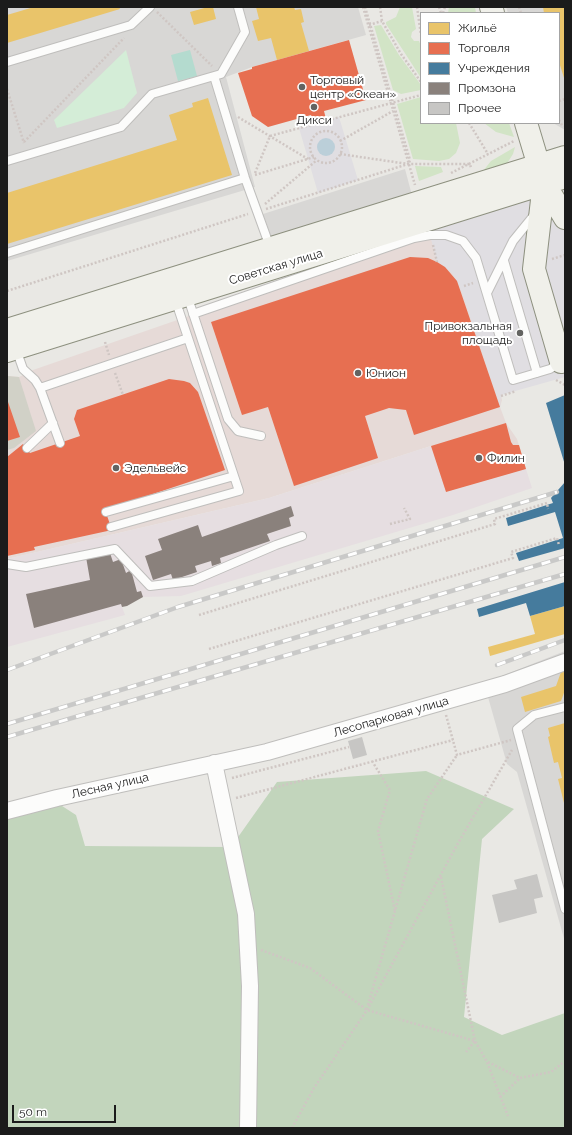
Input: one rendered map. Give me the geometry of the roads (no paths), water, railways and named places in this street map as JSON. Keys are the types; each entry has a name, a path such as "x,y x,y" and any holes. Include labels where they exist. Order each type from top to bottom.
{"main road":[{"path":"520,132 565,218"},
{"path":"541,174 565,157"},
{"path":"541,174 565,177"},
{"path":"541,174 542,206 534,269 561,367"},
{"name":"Советская улица","path":"10,343 271,248 541,174"},
{"name":"Советская улица","path":"10,343 185,302 541,174"},
{"path":"538,236 565,229"}],"street":[{"name":"Лесопарковая улица","path":"214,763 267,752 505,684 565,662"},
{"name":"Лесная улица","path":"7,811 214,763"},
{"path":"214,763 246,914 250,986 248,1128"}],"lane":[{"path":"7,62 130,25 151,7"},
{"path":"7,161 121,127 152,94 218,75 245,32 238,7"},
{"path":"218,75 224,108 246,178 271,248"},
{"path":"7,253 246,178"},
{"path":"487,293 514,241 542,206"},
{"path":"185,302 414,238 430,235 452,236 468,246 478,264 513,380 561,367"},
{"path":"504,261 537,373"},
{"path":"111,527 239,491 188,338 185,302"},
{"path":"185,302 228,419 238,431 261,436"},
{"path":"40,388 188,338"},
{"path":"10,343 23,369 35,380 40,388 60,443"},
{"path":"27,448 53,423"},
{"path":"106,512 234,476"},
{"path":"7,564 26,567 115,549 150,586 192,581 276,545 302,536"},
{"path":"565,707 534,715 517,729 565,909"}],"water":[{"path":"326,138 332,141 335,147 332,153 326,156 320,153 317,147 320,141"}],"railway":[{"path":"7,670 178,607 557,492"},
{"path":"7,724 565,557"},
{"path":"7,737 565,574"},
{"path":"497,665 565,640"}],"place":[{"name":"Торговый центр «Океан»","path":"302,87"},
{"name":"Дикси","path":"314,107"},
{"name":"Привокзальная площадь","path":"520,333"},
{"name":"Юнион","path":"358,373"},
{"name":"Филин","path":"479,458"},
{"name":"Эдельвейс","path":"116,468"}]}
